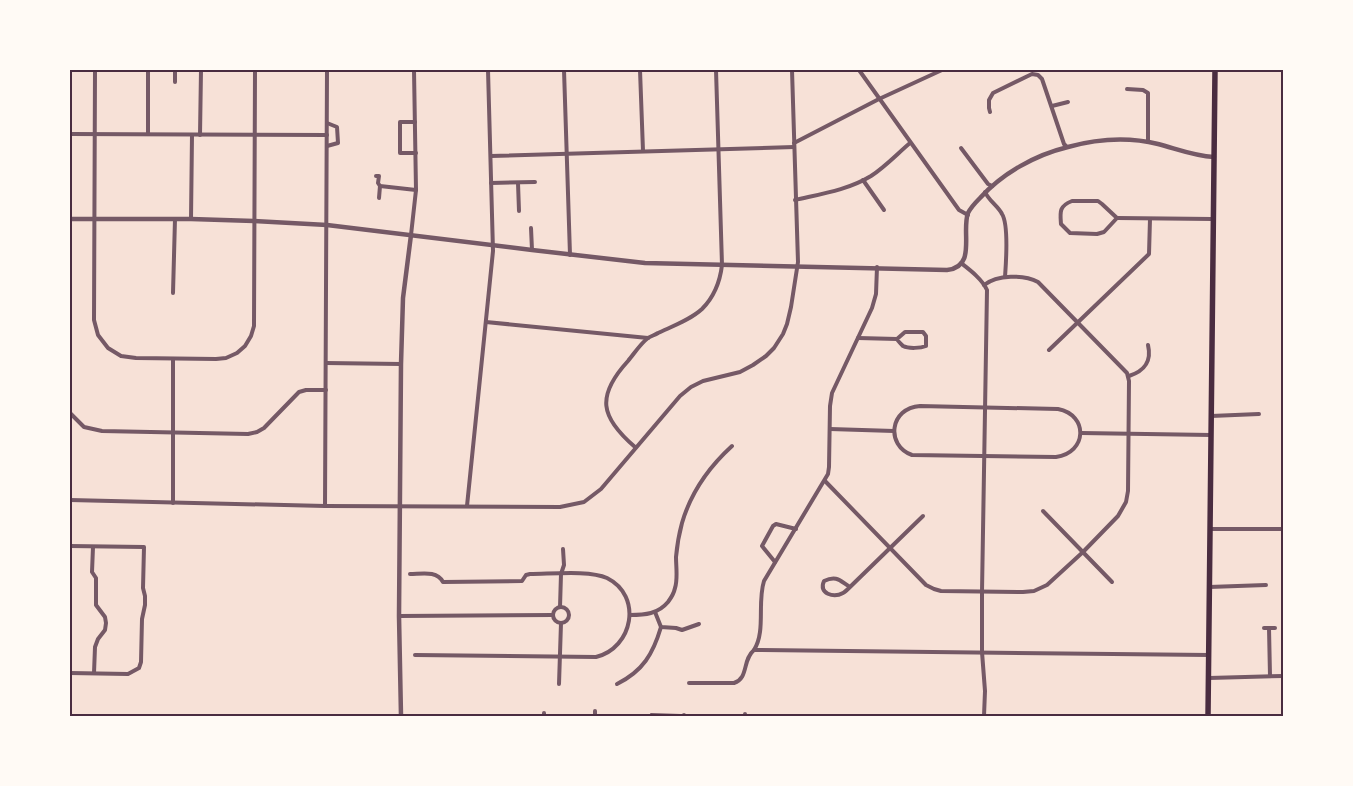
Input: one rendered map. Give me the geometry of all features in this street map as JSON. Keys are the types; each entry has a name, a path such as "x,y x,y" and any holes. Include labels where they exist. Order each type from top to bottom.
{"main road":[{"path":"1208,716 1215,70"}],"street":[{"path":"95,70 94,320 98,335 108,348 121,356 174,359 221,359 237,353 248,342 253,331 255,322 255,70"},
{"path":"148,70 148,134"},
{"path":"175,70 175,82"},
{"path":"200,135 201,70"},
{"path":"325,506 327,70"},
{"path":"401,715 401,364 403,298 416,190 414,70"},
{"path":"468,506 493,245 488,70"},
{"path":"564,70 570,255"},
{"path":"640,70 643,151"},
{"path":"635,447 618,432 608,414 607,398 610,384 648,338 690,318 706,305 717,287 722,265 716,70"},
{"path":"70,500 325,506 560,507 584,502 601,490 635,447 687,389 707,379 744,370 760,361 774,348 783,334 788,320 797,265 792,70"},
{"path":"859,70 959,210 968,215"},
{"path":"491,156 794,145 879,98 942,70"},
{"path":"990,112 989,100 992,93 1032,74 1036,74 1041,78 1064,144 1067,147"},
{"path":"1127,89 1144,90 1148,93 1148,142"},
{"path":"1052,106 1068,102"},
{"path":"415,122 400,122 400,153 416,153"},
{"path":"327,123 337,126 338,142 327,146"},
{"path":"70,134 327,135"},
{"path":"191,219 192,135"},
{"path":"70,219 191,219 327,225 570,255 645,262 946,270 952,269 961,263 965,255 970,208 985,192 1009,173 1047,153 1085,143 1108,140 1133,140 1148,142 1194,155 1214,157"},
{"path":"796,200 837,190 863,180 882,169 910,143"},
{"path":"961,148 988,184 992,186"},
{"path":"376,176 379,176 378,183 380,186 378,198"},
{"path":"863,180 884,210"},
{"path":"491,183 535,182"},
{"path":"518,183 519,211"},
{"path":"380,186 416,190"},
{"path":"985,192 986,196 1000,210 1005,219 1005,277"},
{"path":"1117,218 1104,232 1097,234 1070,233 1061,224 1060,211 1072,201 1098,201 1117,218 1212,219"},
{"path":"173,294 174,219"},
{"path":"1050,350 1149,254 1150,219"},
{"path":"531,228 532,250"},
{"path":"961,263 969,269 987,290 982,592 984,715"},
{"path":"688,683 734,683 740,680 744,673 747,659 754,650 760,635 760,597 766,577 825,481 829,467 832,392 874,302 877,268"},
{"path":"825,481 926,585 944,591 1022,592 1036,590 1051,581 1118,516 1126,502 1128,491 1129,376 1038,282 1029,278 1005,277 997,278 984,285"},
{"path":"486,322 648,338"},
{"path":"858,338 897,339 908,332 923,332 926,336 926,346 922,348 905,347 897,339"},
{"path":"1129,376 1142,370 1147,364 1149,356 1148,346"},
{"path":"173,503 174,359"},
{"path":"326,363 401,364"},
{"path":"70,413 82,425 93,430 251,433 264,428 299,392 326,390"},
{"path":"912,407 1052,408 1070,413 1078,422 1081,433 1080,441 1075,449 1061,457 918,455 910,454 899,446 894,430 896,420 900,414 912,407"},
{"path":"1211,416 1259,414"},
{"path":"830,429 894,430"},
{"path":"1081,433 1211,435"},
{"path":"630,615 655,612 666,605 675,590 676,557 684,516 704,476 732,446"},
{"path":"1043,511 1112,582"},
{"path":"850,587 842,580 836,578 824,581 822,586 825,592 830,594 842,594 850,587 923,516"},
{"path":"775,562 762,546 773,526 776,524 796,529"},
{"path":"1210,529 1283,529"},
{"path":"70,546 144,547 142,588 146,605 142,619 141,662 139,668 128,674 70,673"},
{"path":"93,547 92,572 96,578 96,605 105,616 106,623 105,630 95,646 94,673"},
{"path":"560,607 561,574 564,565 563,549"},
{"path":"410,574 435,574 440,576 442,582 522,581 528,574 595,574 609,580 625,595 630,615 625,636 619,644 604,655 592,658 415,656"},
{"path":"1209,587 1266,585"},
{"path":"552,615 556,608 565,608 569,614 566,621 561,623"},
{"path":"617,684 631,676 647,661 657,641 661,627 655,612"},
{"path":"400,616 552,615"},
{"path":"552,615 556,621 561,623"},
{"path":"559,684 561,623"},
{"path":"661,627 682,630 699,624"},
{"path":"1264,628 1275,628"},
{"path":"1270,628 1270,676"},
{"path":"754,650 1209,655"},
{"path":"1209,678 1283,676"}],"lane":[{"path":"651,714 710,716"}]}
